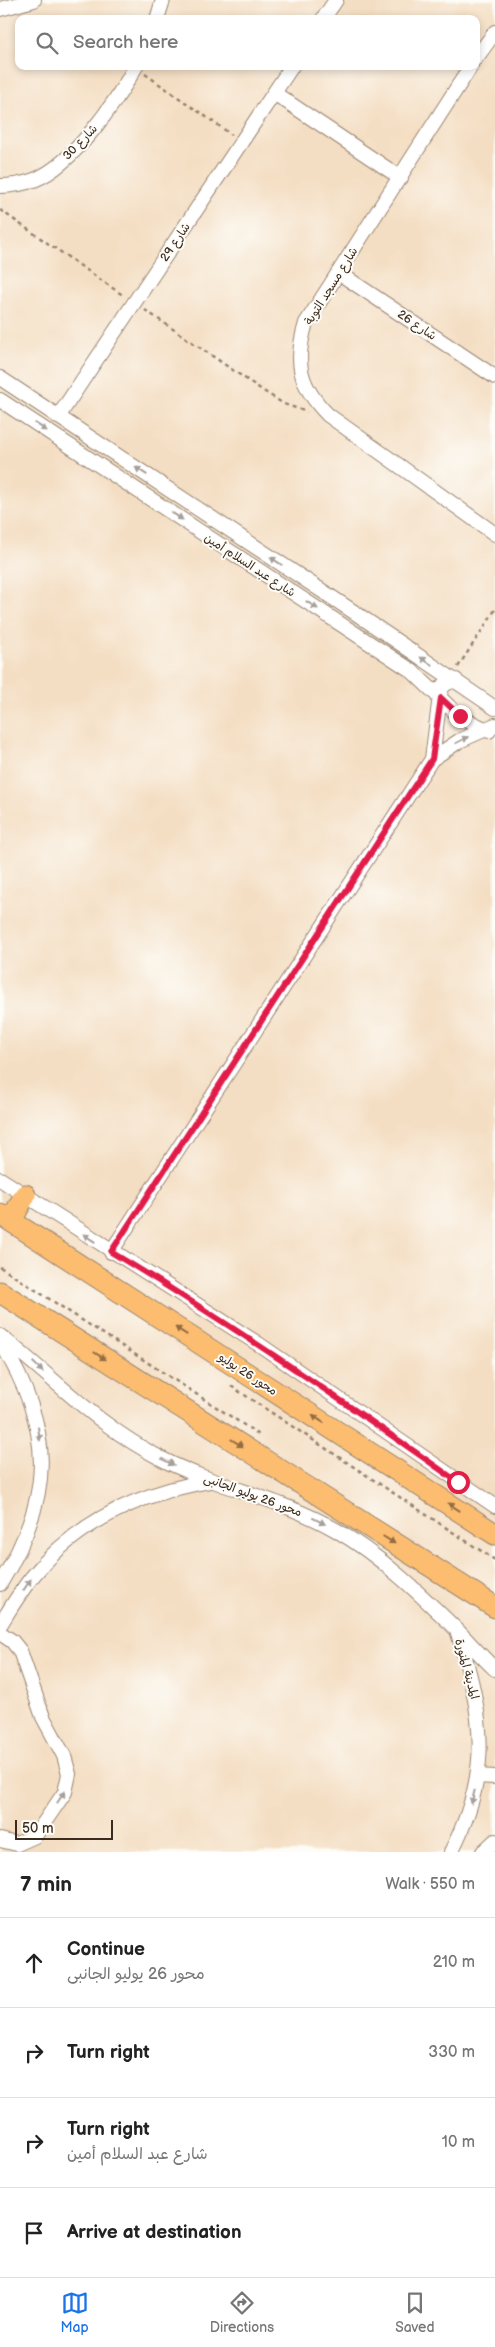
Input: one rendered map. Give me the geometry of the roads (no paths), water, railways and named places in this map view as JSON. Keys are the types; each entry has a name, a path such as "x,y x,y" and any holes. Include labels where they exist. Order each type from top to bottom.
{"highway":[{"path":"5,1217 25,1195"},
{"name":"محور 26 يوليو","path":"5,1217 495,1534"},
{"path":"0,1292 495,1607"}],"street":[{"path":"0,9 34,0"},
{"path":"158,15 163,0"},
{"path":"326,15 336,0"},
{"path":"480,53 495,32"},
{"name":"شارع 30","path":"0,186 16,185 35,180 52,170 99,122 134,70"},
{"name":"شارع 29","path":"58,417 289,70"},
{"name":"شارع مسجد التوبة","path":"468,70 401,178 306,323 300,343 299,363 304,383 314,400 328,415 495,534"},
{"path":"274,93 401,178"},
{"name":"شارع 26","path":"339,273 495,377"},
{"name":"شارع عبد السلام أمين","path":"0,378 495,708"},
{"name":"شارع عبد السلام أمين","path":"0,400 412,671 460,716 491,729"},
{"path":"214,541 225,527"},
{"path":"432,759 441,698 440,692 444,685 453,679"},
{"path":"111,1252 432,759 459,741 491,729"},
{"path":"0,1179 111,1252 177,1291 260,1345 495,1506"},
{"name":"محور 26 يوليو الجانبى","path":"0,1336 105,1424 160,1458 210,1480 276,1502 337,1530 372,1553 457,1630 495,1669"},
{"path":"0,1341 18,1370 30,1398 40,1433 41,1468 36,1503 26,1537 0,1584"},
{"path":"0,1625 30,1579 44,1563 89,1525 144,1497 210,1480"},
{"name":"المدينة المنورة","path":"450,1852 462,1831 472,1801 477,1776 480,1740 478,1709 457,1630"},
{"path":"0,1632 20,1651 43,1718 64,1756 69,1774 65,1792 35,1836 16,1844 0,1840"},
{"path":"477,1776 495,1777"},
{"path":"483,1852 495,1841"}]}
